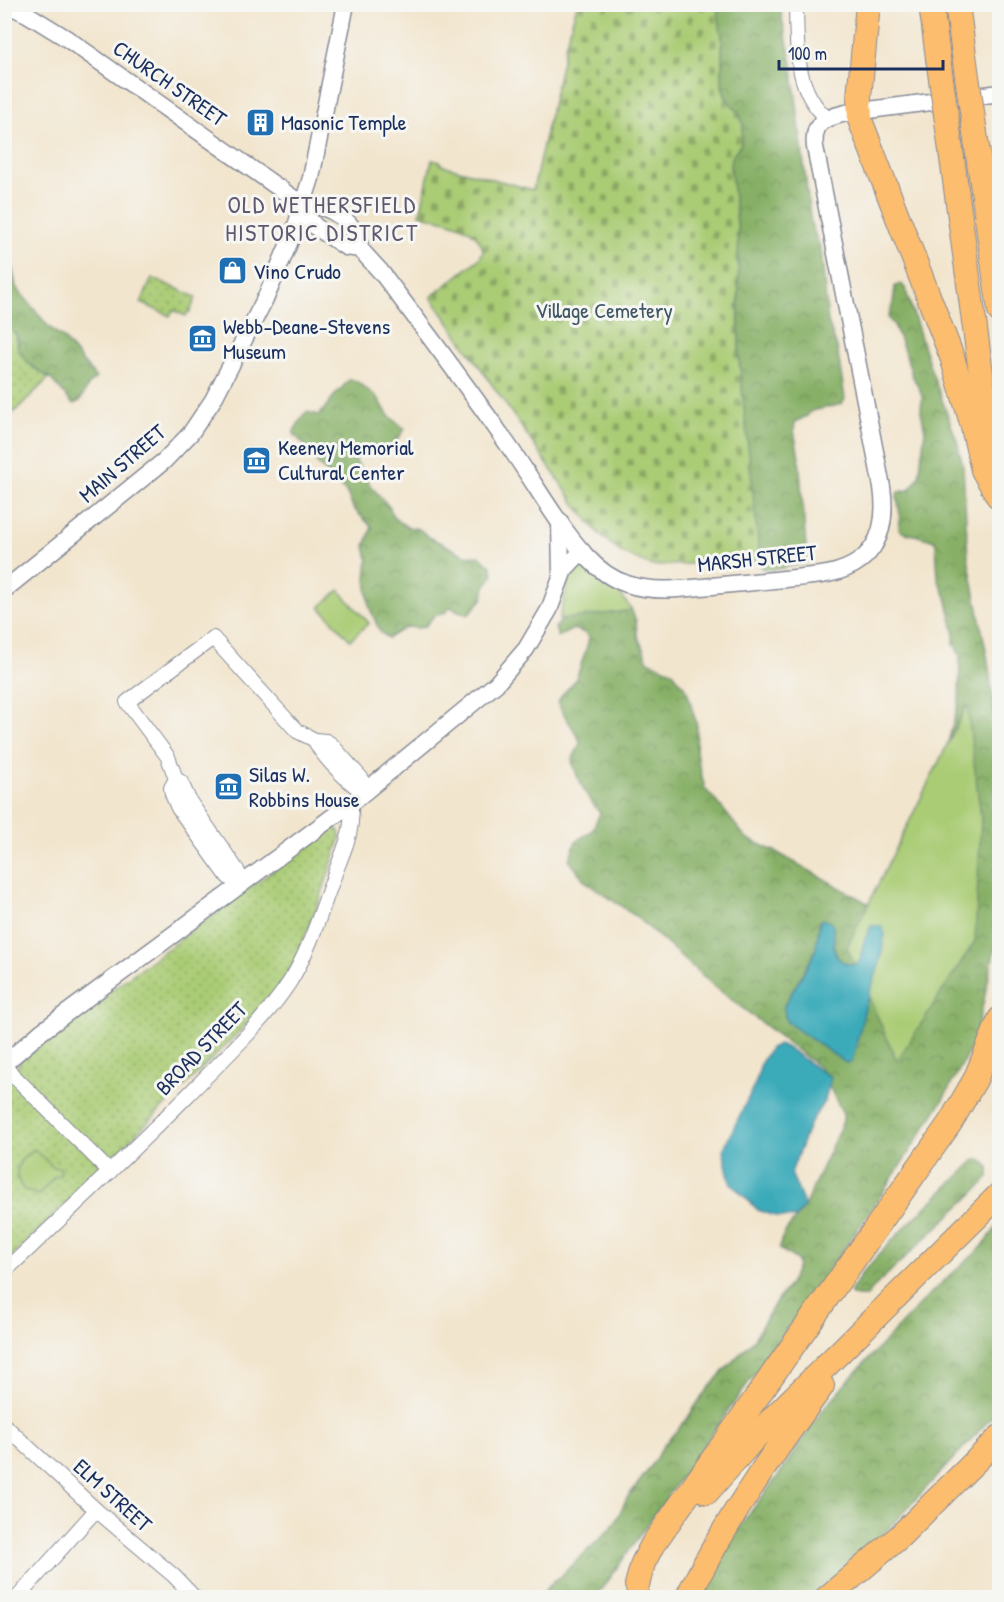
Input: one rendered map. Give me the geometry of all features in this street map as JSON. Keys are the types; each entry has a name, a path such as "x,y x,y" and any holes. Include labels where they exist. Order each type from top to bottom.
{"highway":[{"path":"868,4 859,111 863,129 955,367 983,470 998,503"},
{"path":"931,4 998,503"},
{"path":"957,4 999,311"},
{"path":"980,169 992,193 999,218"},
{"path":"632,1591 653,1544 950,1123 981,1067 999,1019"},
{"path":"632,1591 696,1505 766,1425 994,1199"},
{"path":"687,1598 717,1540 744,1496 868,1324"},
{"path":"827,1598 891,1545 999,1437"},
{"path":"850,1598 905,1540 941,1497"}],"street":[{"name":"CHURCH STREET","path":"6,4 66,38 303,206"},
{"name":"MAIN STREET","path":"4,590 164,461 190,434 213,400 278,270 303,206 311,178 346,4"},
{"path":"796,4 799,62 804,85 812,102 827,118 859,111 999,93"},
{"name":"MARSH STREET","path":"303,206 308,218 316,227 346,247 360,249 381,272 509,446 582,551 601,570 620,582 637,587 665,589 801,578 832,573 854,565 868,554 876,542 884,520 882,487 814,141 818,127 827,118"},
{"path":"560,520 562,568 560,579"},
{"path":"110,1172 4,1065 41,1032 366,792 479,699 513,667 542,623 566,566 582,551"},
{"path":"241,885 237,870 190,802 181,783 176,779 168,757 127,702 213,638 289,724 315,740 331,744 362,779 366,792"},
{"name":"BROAD STREET","path":"4,1272 110,1172 248,1034 290,981 312,936 345,845 352,822 350,804"},
{"name":"ELM STREET","path":"4,1425 96,1510 174,1576 195,1598"},
{"path":"17,1598 96,1510"}],"green space":[{"name":"Village Cemetery","path":"577,5 717,5 722,40 722,86 726,98 739,113 743,124 741,144 733,154 730,166 738,231 739,360 760,560 653,566 622,553 601,536 580,511 431,297 480,258 483,251 475,235 467,229 420,214 432,160 441,162 441,165 533,190 566,43"},
{"path":"717,5 779,5 792,64 811,224 821,250 828,322 837,348 845,399 842,404 811,411 807,416 795,422 807,561 773,570 761,568 754,514 739,360 738,231 730,166 733,154 741,144 739,113 726,98 722,86 722,40"},
{"path":"4,227 16,287 96,378 89,384 80,401 73,404 50,378 30,365 18,349 18,339 15,333 5,325"},
{"path":"152,278 196,297 186,316 173,310 170,316 141,303"},
{"path":"901,284 905,288 957,441 963,466 968,558 988,661 998,739 1000,770 998,935 976,1036 942,1101 876,1203 596,1597 537,1598 615,1523 627,1498 650,1468 663,1446 687,1419 719,1376 754,1339 774,1305 790,1284 798,1266 797,1260 780,1249 780,1243 805,1205 843,1121 843,1114 820,1068 714,986 638,918 585,881 569,860 576,841 592,831 600,813 586,794 572,761 580,742 558,703 562,695 573,684 589,638 585,633 573,629 558,637 555,628 563,619 630,607 636,621 637,634 648,661 672,671 687,690 697,726 696,752 705,789 746,838 776,852 878,909 945,753 959,702 960,656 954,643 954,630 946,597 938,579 935,541 904,533 899,529 900,515 897,495 898,492 909,490 919,477 925,431 920,390 912,375 894,325 888,318 895,286","holes":["833,928 833,941 838,958 843,962 858,965 880,962 846,1063 787,1022 785,1016 784,1006 815,953"]},
{"path":"5,325 15,334 17,345 30,365 49,378 5,421"},
{"path":"350,379 378,398 388,415 405,429 392,447 363,447 355,460 370,485 390,508 393,517 407,527 419,529 429,537 465,555 480,556 492,567 493,576 485,586 483,598 468,615 450,607 446,612 434,616 425,626 406,627 388,638 380,632 369,606 366,579 368,559 365,546 372,527 353,508 347,493 312,458 308,449 294,434 304,414 307,412 319,415"},
{"path":"579,565 586,565 618,591 632,610 559,620 570,573"},
{"path":"339,590 369,623 350,640 320,607"},
{"path":"967,705 981,819 975,941 897,1061 847,947"},
{"path":"332,827 339,831 340,839 318,905 292,966 267,1004 113,1157 107,1158 91,1180 5,1263 5,1079 11,1079 21,1059 30,1050"},
{"path":"35,1150 53,1167 61,1170 60,1175 54,1177 39,1195 24,1190 17,1172 24,1157"},
{"path":"976,1159 980,1159 989,1167 989,1177 985,1182 866,1297 852,1295 850,1293 862,1273 901,1231"},
{"path":"999,1224 1000,1408 876,1542 844,1571 809,1597 698,1598 734,1534 783,1469 821,1412 933,1291 982,1247"}],"water":[{"path":"823,919 832,923 834,950 840,960 846,963 856,965 860,961 864,941 871,926 881,926 885,934 880,962 866,1004 852,1062 846,1063 787,1022 785,1016 784,1006 815,953 820,921"},
{"path":"779,1044 831,1077 825,1100 809,1125 791,1173 804,1207 796,1218 778,1217 758,1210 730,1182 723,1150 755,1084 762,1061 770,1048"}],"place":[{"name":"Masonic Temple","path":"260,122"},
{"name":"Vino Crudo","path":"232,271"},
{"name":"Webb-Deane-Stevens Museum","path":"202,339"},
{"name":"Keeney Memorial Cultural Center","path":"257,460"},
{"name":"Silas W. Robbins House","path":"228,787"}],"district":[{"name":"OLD WETHERSFIELD HISTORIC DISTRICT","path":"322,218"}]}
